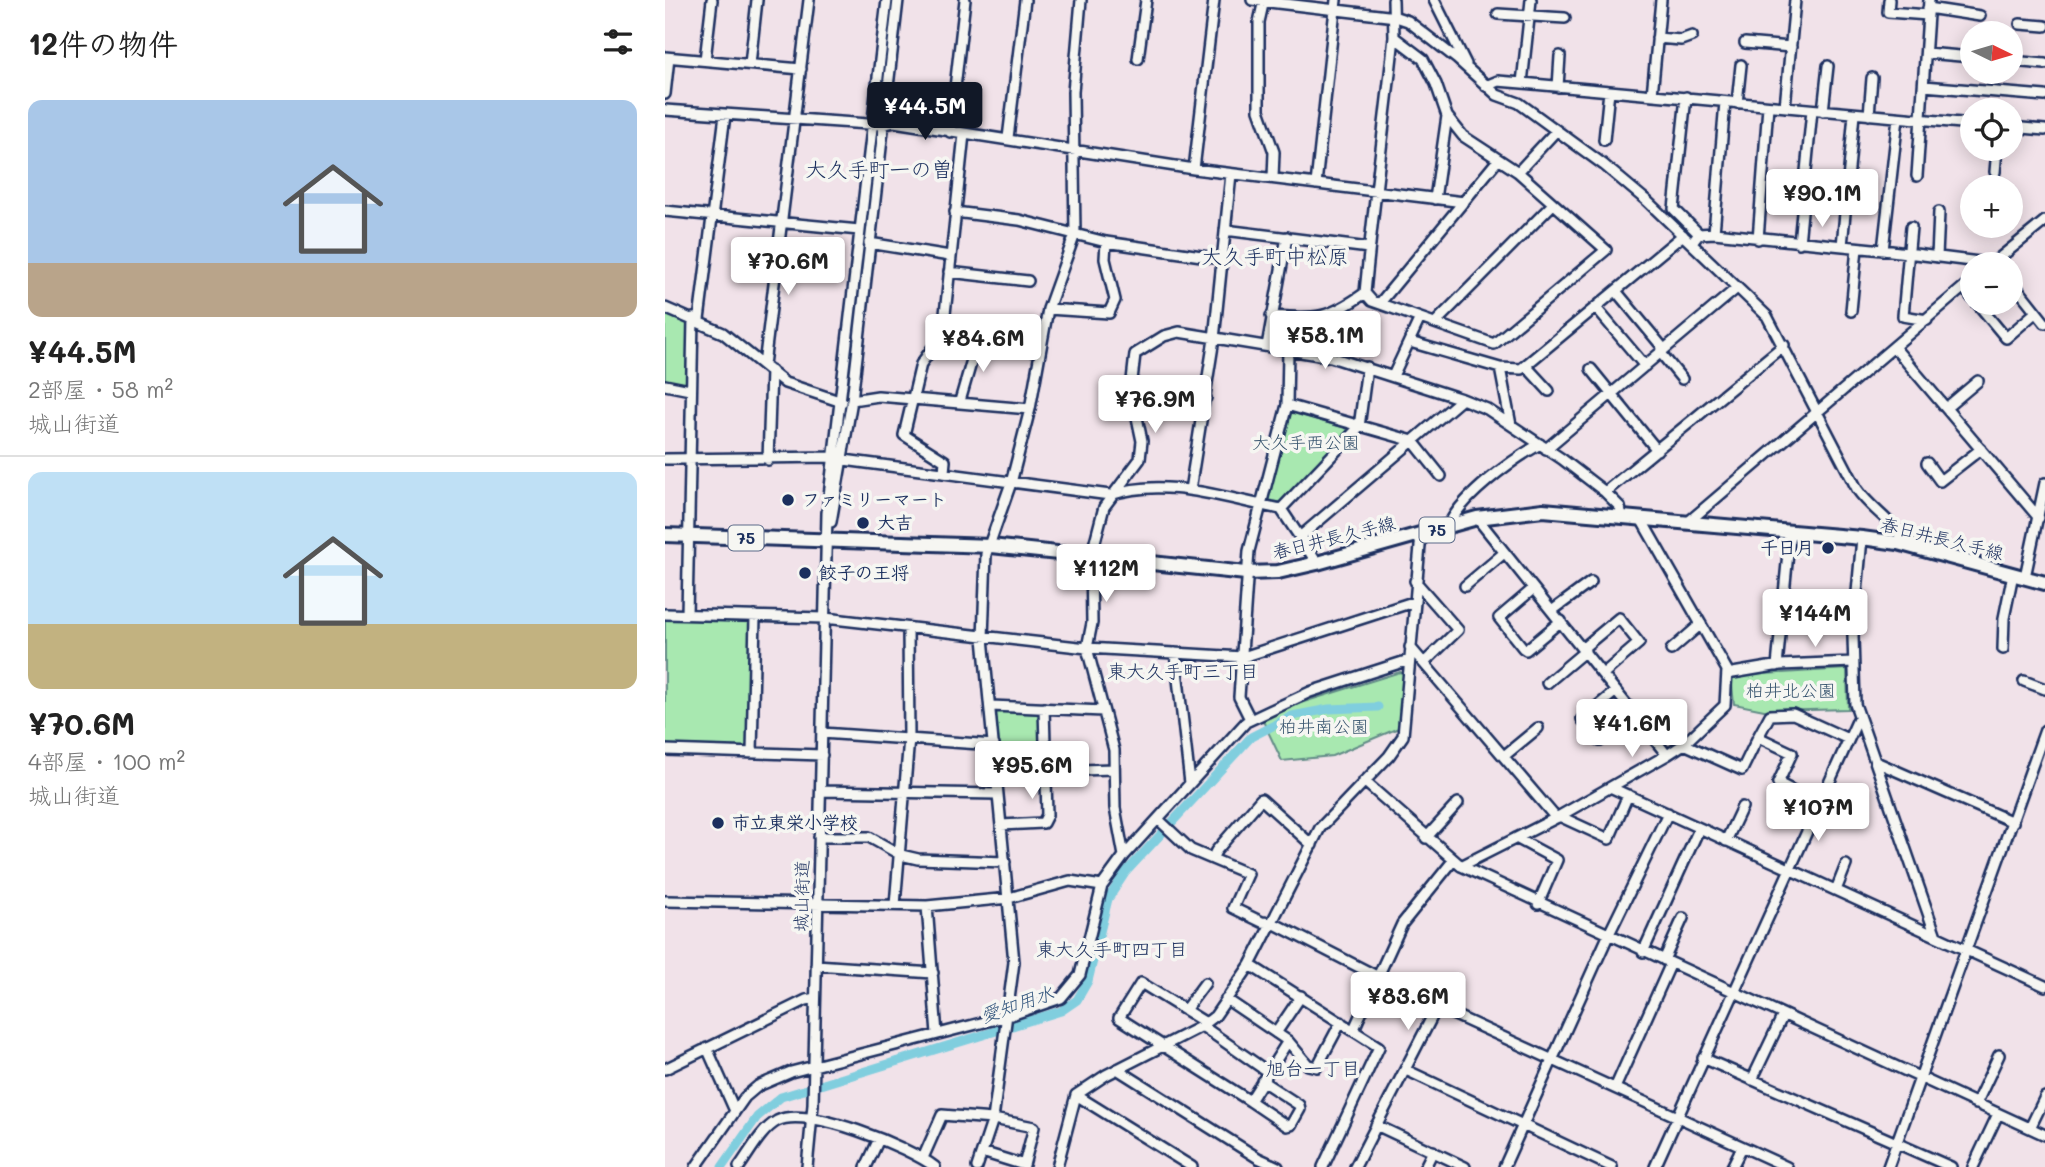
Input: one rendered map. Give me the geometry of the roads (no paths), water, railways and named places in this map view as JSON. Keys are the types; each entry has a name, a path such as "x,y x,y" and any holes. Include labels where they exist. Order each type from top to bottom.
{"main road":[{"name":"春日井長久手線","path":"665,535 991,546 1246,573 1278,572 1317,563 1477,518 1543,510 1862,538 1906,545 2045,583"}],"street":[{"path":"705,60 712,0"},
{"path":"750,64 757,0"},
{"path":"768,460 768,368 809,0"},
{"name":"城山街道","path":"807,1167 813,1104 825,618 833,457 842,402 859,230 887,0"},
{"name":"城山街道","path":"828,541 844,460 852,400 898,0"},
{"path":"950,132 965,0"},
{"path":"1008,138 1025,0"},
{"path":"977,1167 993,1119 1014,962 983,638 986,554 1011,484 1030,409 1048,309 1075,234 1076,151 1073,92 1081,0"},
{"path":"1138,59 1146,0"},
{"path":"1194,169 1214,0"},
{"path":"1252,0 1336,5 1408,21 1497,95 1519,103 1604,165 1683,234 1767,316 1857,489 1866,502 1898,528 1906,545"},
{"path":"1264,0 1259,22 1259,110 1274,152 1273,178"},
{"path":"1271,316 1301,318 1335,314 1365,293 1396,17 1393,0"},
{"path":"1434,0 1468,71"},
{"path":"1522,83 1531,0"},
{"path":"1652,95 1661,0"},
{"path":"1784,107 1795,0"},
{"path":"1889,0 1888,12 1928,8 1980,16"},
{"path":"1316,184 1336,5"},
{"path":"1917,176 1928,8"},
{"path":"1498,14 1565,18"},
{"path":"2023,24 2045,26"},
{"path":"1657,38 1681,40 1692,36"},
{"path":"1365,293 1380,303 1494,344 1606,250 1518,172 1463,136 1447,116 1423,60 1394,37"},
{"path":"1745,43 1791,47"},
{"path":"1926,54 1960,56"},
{"path":"1557,87 1560,56"},
{"path":"665,94 667,57 801,69"},
{"path":"2023,62 2045,64"},
{"path":"1737,103 1741,65"},
{"path":"1823,111 1828,66"},
{"path":"1869,115 1873,78"},
{"path":"1486,86 1498,81 1960,123"},
{"path":"1924,86 2045,96"},
{"path":"1604,140 1609,92"},
{"path":"1686,97 1674,209 1699,234"},
{"path":"1714,233 1725,102"},
{"path":"1758,239 1768,106"},
{"path":"665,110 871,125 894,122 1194,169 1464,202"},
{"path":"1799,243 1812,110"},
{"path":"1842,246 1854,114"},
{"path":"687,615 690,390 696,319 725,115"},
{"path":"1435,199 1447,116"},
{"path":"1883,250 1898,118"},
{"path":"2023,128 2045,130"},
{"path":"1518,172 1556,131"},
{"path":"944,472 945,461 904,435 921,364 943,333 964,134"},
{"path":"1380,303 1498,160"},
{"path":"1995,172 1996,161"},
{"path":"1190,490 1214,340 1231,174"},
{"path":"1436,323 1553,204"},
{"path":"665,211 782,225 859,230"},
{"path":"955,212 1019,220 1106,242 1222,259"},
{"path":"1937,257 1939,212"},
{"path":"2008,252 2045,221"},
{"path":"1911,227 1903,316 1927,320"},
{"path":"1225,230 1369,248"},
{"path":"1692,243 1699,234 1714,233 1960,260"},
{"path":"1411,342 1500,368 1521,369 1683,234"},
{"path":"1267,346 1287,237"},
{"path":"1048,309 1108,313 1115,300 1105,259 1106,242"},
{"path":"869,243 950,256"},
{"path":"1851,311 1857,247"},
{"path":"949,272 1028,281"},
{"path":"1448,527 1453,514 1467,500 1611,394 1737,288"},
{"path":"1616,290 1682,379"},
{"path":"1687,523 1960,291"},
{"path":"2023,295 2045,323"},
{"path":"1596,307 1644,366"},
{"path":"665,308 696,319 723,333 785,383 842,402"},
{"path":"1987,315 2006,338 2036,312"},
{"path":"1394,376 1420,318"},
{"path":"1124,856 1115,808 1114,750 1087,648 1092,623 1091,557 1104,508 1110,495 1140,459 1142,441 1131,389 1135,354 1155,341 1179,332 1214,340 1288,350 1367,367 1394,376 1487,410 1543,446 1605,492 1620,507 1622,517"},
{"path":"943,333 1040,352"},
{"path":"960,401 978,339"},
{"path":"1605,492 1784,345"},
{"path":"1894,347 2039,518"},
{"path":"1250,719 1239,697 1246,573 1287,405 1288,350"},
{"path":"1526,366 1549,391"},
{"path":"1281,509 1359,427 1367,367"},
{"path":"1500,368 1511,425"},
{"path":"1591,369 1657,450"},
{"path":"1946,408 1978,381"},
{"path":"665,385 690,390"},
{"path":"1131,389 1206,398"},
{"path":"852,400 878,396 1030,409"},
{"path":"1301,536 1462,399"},
{"path":"1287,405 1413,441 1441,476"},
{"path":"1927,463 1940,481 1980,449"},
{"path":"665,459 768,460 833,457"},
{"path":"844,460 1110,495 1135,487 1190,490 1281,509 1317,563"},
{"path":"2003,649 2004,618 2039,518 2045,483"},
{"path":"1477,518 1667,755"},
{"path":"1353,1029 1402,924 1457,864 1558,817 1612,788 1684,744 1725,705 1727,674 1641,519"},
{"path":"1777,666 1790,531"},
{"path":"1057,1167 1076,1095 1117,1069 1204,1024 1250,965 1320,828 1389,756 1403,736 1421,535"},
{"path":"1862,538 1853,662 1855,705 1935,936"},
{"path":"1465,586 1504,553"},
{"path":"1415,581 1458,630 1426,661"},
{"path":"1553,610 1591,582"},
{"path":"1533,589 1499,618 1523,648 1526,650 1561,621"},
{"path":"665,614 825,618 1087,648 1243,657 1413,602"},
{"path":"752,753 755,617"},
{"path":"1548,683 1619,618 1639,643 1603,674"},
{"path":"1671,650 1701,624"},
{"path":"895,905 909,738 908,628"},
{"path":"1410,647 1426,661 1558,817 1609,839 1628,795"},
{"path":"1175,653 1190,783"},
{"path":"696,1167 735,1111 758,1086 1053,1003 1072,988 1080,975 1102,886 1124,856 1160,820 1190,783 1250,719 1310,692 1409,660"},
{"path":"1727,674 1777,666 1853,662"},
{"path":"2025,681 2045,689"},
{"path":"1616,691 1582,719 1599,741 1633,713"},
{"path":"991,706 1103,711"},
{"path":"1001,825 1044,823 1047,816 1044,708"},
{"path":"1684,744 1742,770 1770,715 1793,714 1848,739"},
{"path":"1655,1167 1858,719"},
{"path":"1504,756 1538,727"},
{"path":"1888,1167 2045,730"},
{"path":"822,733 994,744"},
{"path":"1758,737 1792,753 1778,783 1819,804"},
{"path":"665,750 822,755"},
{"path":"1876,762 2013,822"},
{"path":"996,766 1114,769"},
{"path":"1364,781 1457,864 1538,904 2045,1135"},
{"path":"1612,788 2045,986"},
{"path":"821,791 905,790 998,794"},
{"path":"1212,859 1216,850 1261,799 1312,845"},
{"path":"1426,838 1458,803"},
{"path":"1726,841 1742,807"},
{"path":"1504,1167 1608,936 1668,813"},
{"path":"1160,820 1189,846 1248,874 1233,908 1262,922 1273,923 1437,1007 1787,1167"},
{"path":"1643,952 1699,829"},
{"path":"820,836 869,837 901,855 918,859 1005,862"},
{"path":"1515,838 1557,860 1538,904"},
{"path":"1836,890 1846,865"},
{"path":"665,901 927,906 1009,898 1070,881 1102,886"},
{"path":"927,906 937,1034"},
{"path":"1615,1088 1668,962 1683,918"},
{"path":"816,965 933,974"},
{"path":"1250,965 1379,1047 1324,1167"},
{"path":"1262,1082 1299,1105 1300,1109 1291,1125 1287,1126 1119,1018 1141,983 1185,1010 1268,1072"},
{"path":"1185,1010 1205,983"},
{"path":"1276,1033 1301,996"},
{"path":"665,1069 815,998"},
{"path":"1226,999 1288,1041 1308,1065 1317,1067 1341,1022"},
{"path":"1355,1167 1437,1007"},
{"path":"1752,1080 1783,1015"},
{"path":"1250,1101 1288,1041"},
{"path":"707,1048 735,1111"},
{"path":"1976,1104 1999,1055"},
{"path":"1703,1058 1951,1167"},
{"path":"1117,1069 1255,1163 1278,1167"},
{"path":"1406,1070 1612,1167"},
{"path":"1076,1095 1192,1167"},
{"path":"2030,1128 2045,1097"},
{"path":"1973,1167 1998,1114"},
{"path":"923,1158 942,1115 1034,1126 1024,1165 982,1152"},
{"path":"739,1167 775,1122 799,1116 879,1139 923,1158 935,1167"},
{"path":"1376,1125 1465,1167"},
{"path":"866,1167 879,1139"},
{"path":"1732,1167 1742,1147"},
{"path":"1425,1167 1433,1151"}],"waterway":[{"name":"愛知用水","path":"722,1167 757,1117 781,1097 1061,1011 1077,1000 1088,981 1108,899 1125,873 1251,737 1292,716 1329,709 1378,707"}],"place":[{"name":"ファミリーマート","path":"788,500"},
{"name":"大吉","path":"863,523"},
{"name":"千日月","path":"1828,548"},
{"name":"餃子の王将","path":"805,573"},
{"name":"市立東栄小学校","path":"718,823"}],"district":[{"name":"大久手町一の曽","path":"879,170"},
{"name":"大久手町中松原","path":"1275,257"},
{"name":"東大久手町三丁目","path":"1183,671"},
{"name":"東大久手町四丁目","path":"1112,949"},
{"name":"旭台一丁目","path":"1313,1068"}],"park label":[{"name":"大久手西公園","path":"1306,443"},
{"name":"柏井北公園","path":"1791,691"},
{"name":"柏井南公園","path":"1324,727"}]}
